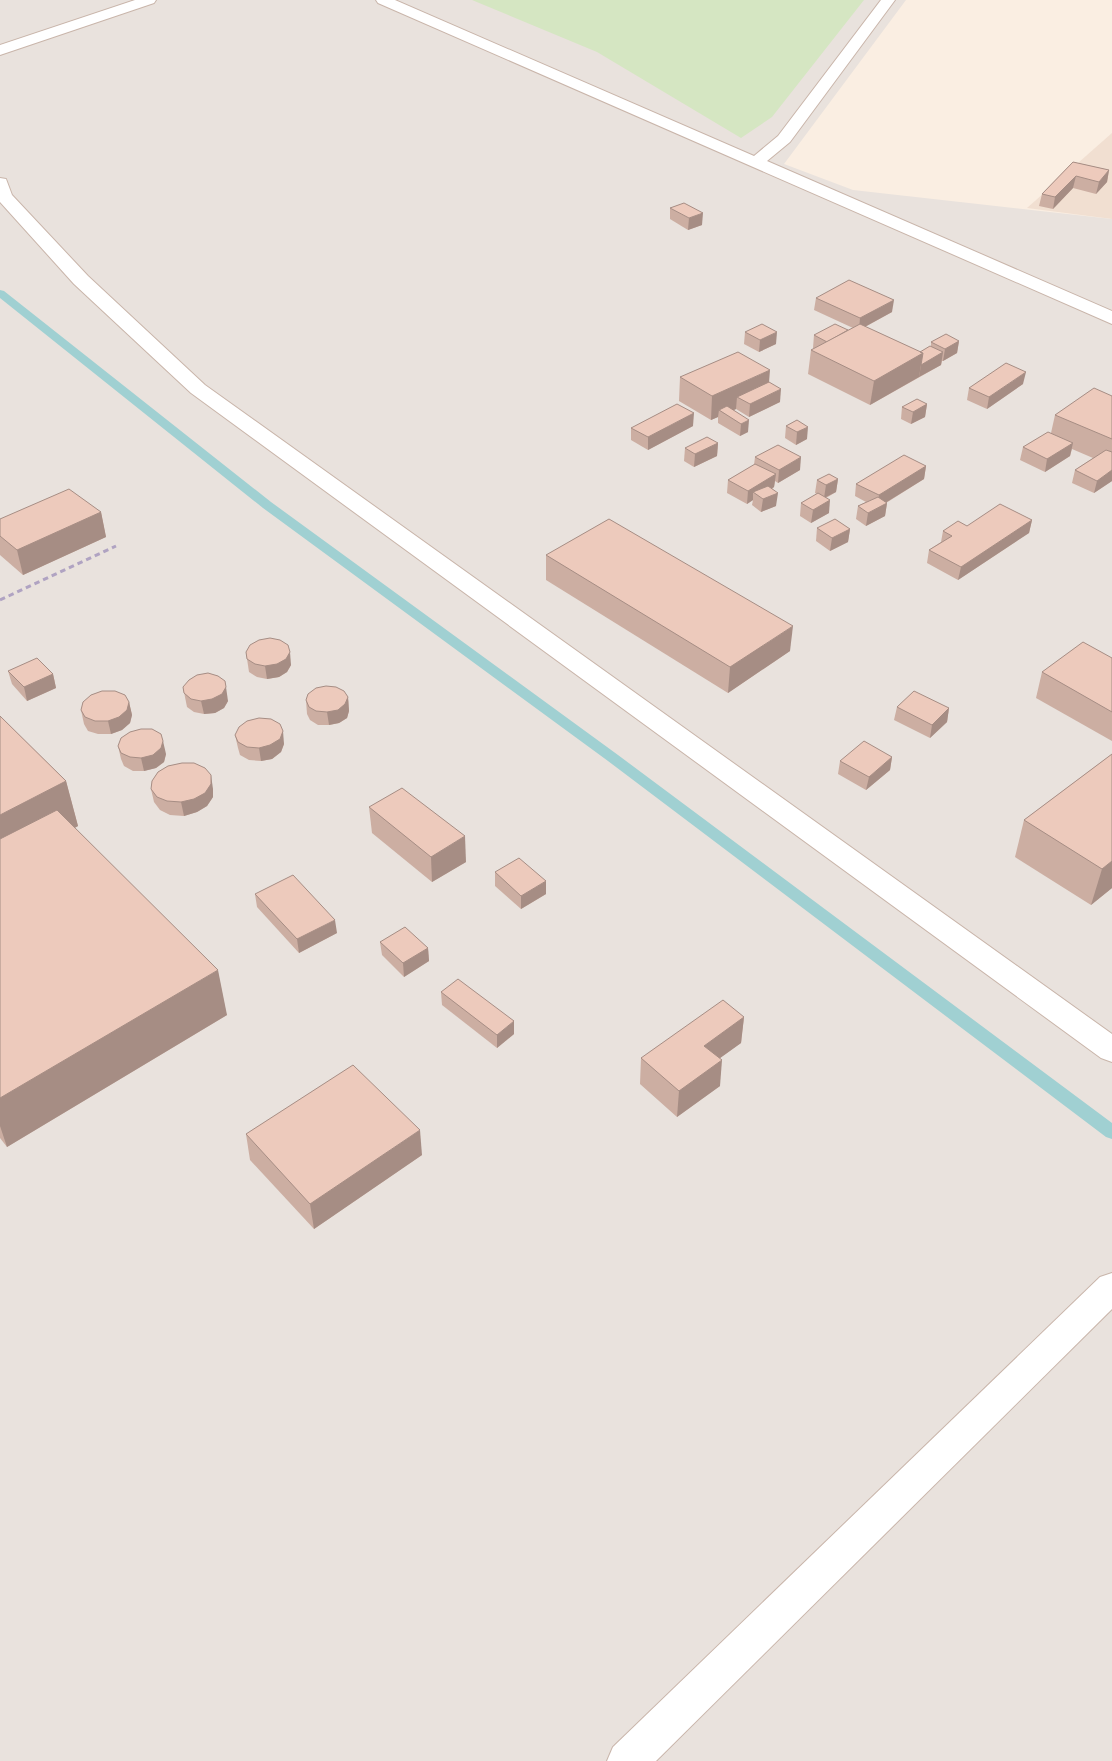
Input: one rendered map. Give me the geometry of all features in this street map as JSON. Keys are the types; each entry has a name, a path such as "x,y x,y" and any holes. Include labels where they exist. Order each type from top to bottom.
{"lane":[{"path":"1,54 149,0"},
{"path":"383,0 1112,318"},
{"path":"756,162 784,139 888,0"},
{"path":"0,183 4,196 81,280 198,389 1112,1050"},
{"path":"627,1761 1112,1287"}],"shaded area":[{"path":"0,0 906,0 784,164 853,190 1112,219 1112,1761 0,1761"},
{"path":"1112,133 1112,219 1027,208"}],"green space":[{"path":"472,0 864,0 772,117 741,138 597,52"}],"building":[{"path":"1073,162 1109,170 1099,182 1076,176 1055,197 1042,194"},
{"path":"684,203 703,213 689,218 670,208"},
{"path":"849,280 894,300 860,318 816,298"},
{"path":"762,324 777,332 760,340 745,332"},
{"path":"835,324 848,330 827,342 814,335"},
{"path":"860,324 923,353 874,381 811,350"},
{"path":"946,334 959,341 945,349 931,342"},
{"path":"930,346 943,352 921,365 923,353 920,352"},
{"path":"738,352 770,370 712,396 680,377"},
{"path":"1006,363 1026,372 989,397 969,388"},
{"path":"769,382 781,389 750,404 737,397"},
{"path":"1094,388 1112,396 1112,439 1055,415"},
{"path":"917,399 927,404 913,412 902,407"},
{"path":"677,404 694,413 648,437 631,428"},
{"path":"727,406 749,420 741,424 719,410"},
{"path":"797,420 808,427 797,432 786,426"},
{"path":"1048,432 1073,443 1047,459 1023,447"},
{"path":"707,437 718,443 695,454 685,448"},
{"path":"778,445 801,457 779,470 755,457"},
{"path":"1106,450 1112,452 1112,470 1097,481 1075,470"},
{"path":"904,455 926,466 879,495 856,484"},
{"path":"755,464 776,474 748,491 728,480"},
{"path":"829,474 838,479 826,485 817,480"},
{"path":"768,486 778,493 763,499 753,492"},
{"path":"69,489 101,512 17,550 0,536 0,519"},
{"path":"818,493 830,500 813,510 801,503"},
{"path":"878,497 887,503 868,513 858,506"},
{"path":"1000,504 1032,520 961,567 929,550 952,536 943,531 958,521 967,526"},
{"path":"609,519 793,626 730,667 546,555"},
{"path":"835,519 850,529 832,538 817,528"},
{"path":"270,638 280,640 288,645 290,652 286,659 277,664 265,666 255,664 247,659 246,652 250,645 259,640"},
{"path":"1083,642 1112,658 1112,712 1042,672"},
{"path":"37,658 53,674 24,687 8,671"},
{"path":"208,673 218,676 225,681 226,687 222,694 212,699 201,701 191,699 184,693 183,687 189,680 197,675"},
{"path":"336,687 344,691 348,697 345,704 338,710 327,712 316,711 309,707 306,700 308,694 316,688"},
{"path":"102,691 115,691 125,695 129,702 127,710 119,717 108,721 95,721 85,717 81,710 83,702 91,695"},
{"path":"914,691 949,708 932,725 897,707"},
{"path":"0,716 66,781 0,815"},
{"path":"259,718 271,719 280,724 283,731 280,739 270,745 259,748 247,747 238,742 235,735 239,727 247,721"},
{"path":"152,729 161,734 163,741 161,748 153,755 141,758 130,757 121,753 118,746 121,738 130,732"},
{"path":"864,741 892,757 869,777 840,761"},
{"path":"1112,754 1112,861 1102,869 1024,820"},
{"path":"194,763 205,768 211,775 211,784 205,793 194,799 181,802 167,801 157,797 151,789 152,781 158,772 168,766"},
{"path":"402,788 465,836 431,857 369,807"},
{"path":"57,810 218,970 0,1098 0,839"},
{"path":"519,858 546,881 521,896 495,872"},
{"path":"293,875 335,920 297,939 255,894"},
{"path":"405,927 428,948 403,963 380,942"},
{"path":"458,979 514,1021 497,1035 441,992"},
{"path":"723,1000 744,1017 704,1046 722,1060 679,1091 641,1058"},
{"path":"353,1065 420,1130 310,1204 246,1134"}],"waterway":[{"path":"0,293 267,505 613,758 1112,1132"}],"railway":[{"path":"0,600 116,546"}]}
